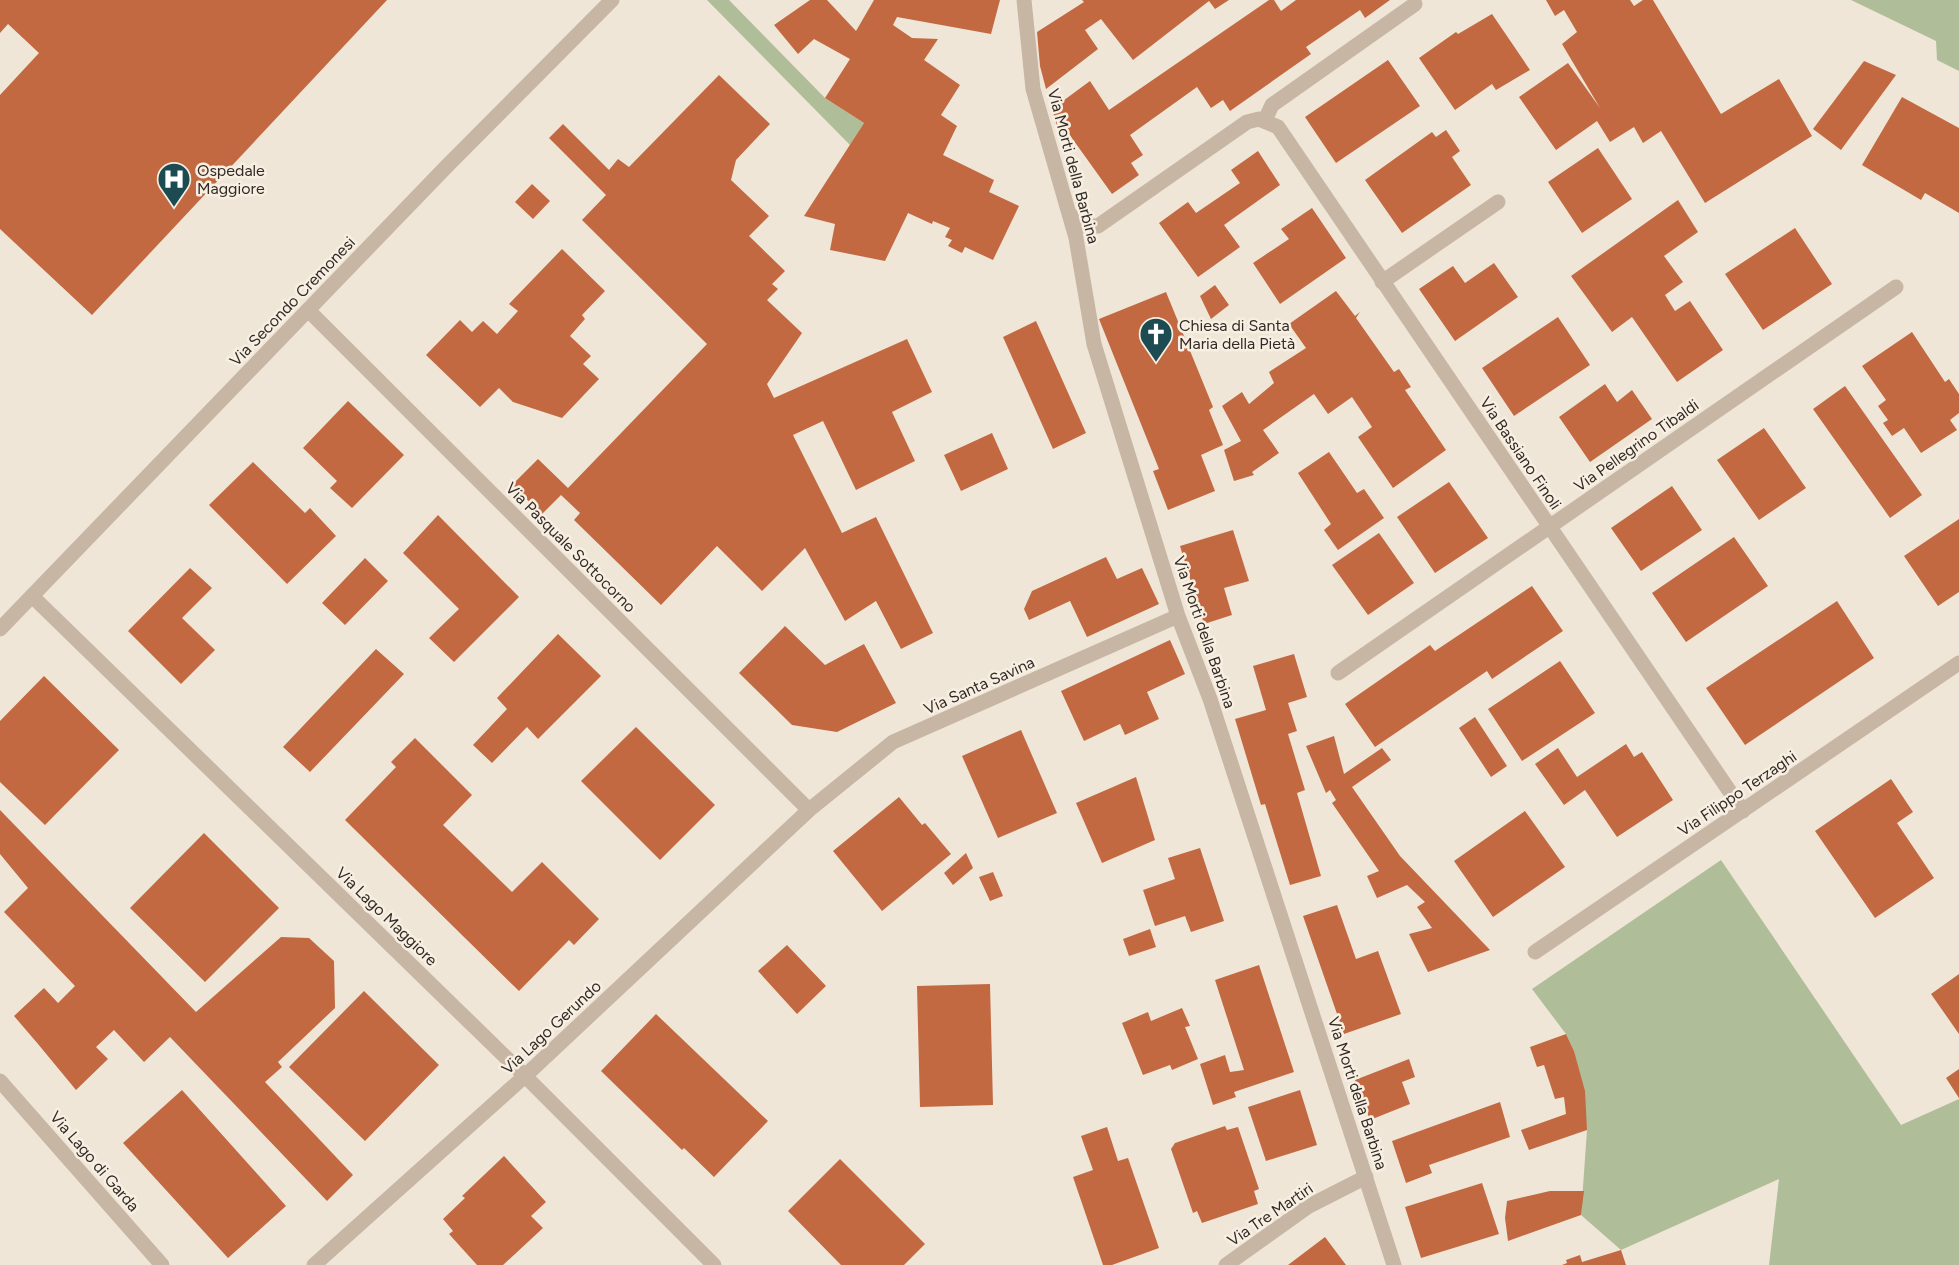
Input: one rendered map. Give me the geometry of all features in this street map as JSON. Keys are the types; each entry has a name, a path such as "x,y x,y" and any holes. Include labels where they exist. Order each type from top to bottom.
{"street":[{"name":"Via Secondo Cremonesi","path":"0,629 446,167 612,0"},
{"name":"Via Morti della Barbina","path":"1024,0 1035,98 1076,238 1094,344 1178,616 1210,699 1394,1265"},
{"path":"1069,212 1078,224 1088,227 1098,226 1247,122 1265,120 1272,105 1415,4"},
{"name":"Via Bassiano Finoli","path":"1265,120 1278,128 1743,811"},
{"path":"1382,282 1498,202"},
{"name":"Via Pellegrino Tibaldi","path":"1338,673 1896,287"},
{"name":"Via Pasquale Sottocorno","path":"308,310 809,810"},
{"name":"Via Lago Maggiore","path":"32,596 525,1076 714,1265"},
{"name":"Via Santa Savina","path":"809,810 893,742 1178,616"},
{"name":"Via Filippo Terzaghi","path":"1535,952 1959,663"},
{"name":"Via Lago Gerundo","path":"314,1265 525,1076 809,810"},
{"name":"Via Lago di Garda","path":"0,1081 162,1265"},
{"name":"Via Tre Martiri","path":"1226,1265 1309,1206 1366,1177"}],"green space":[{"path":"707,0 729,0 825,98 864,123 850,145"},
{"path":"1851,0 1959,0 1959,71 1937,60 1936,41"},
{"path":"1721,860 1901,1125 1959,1099 1959,1265 1769,1265 1779,1179 1621,1250 1581,1215 1587,1130 1574,1051 1566,1034 1532,989"}],"building":[{"path":"0,0 387,0 92,315 0,229 0,95 39,53 8,24 0,33"},
{"path":"810,0 827,0 856,31 874,0 1000,0 991,34 897,17 893,25 912,38 938,39 924,60 960,85 941,115 957,126 943,155 994,180 989,192 1019,206 993,260 965,247 962,253 948,246 952,240 945,237 950,228 933,221 932,224 908,213 885,261 830,250 835,224 804,216 864,123 825,98 850,59 814,39 798,54 774,25"},
{"path":"1082,0 1229,0 1215,9 1209,1 1133,60 1101,19 1085,30 1098,49 1046,89 1040,66 1037,32 1084,2"},
{"path":"1269,0 1274,0 1281,11 1296,0 1390,0 1365,18 1360,10 1306,47 1311,54 1230,111 1223,100 1211,108 1197,87 1130,135 1143,155 1131,163 1139,175 1112,194 1069,134 1061,140 1052,109 1090,81 1109,110"},
{"path":"1546,0 1630,0 1634,6 1643,0 1653,0 1721,114 1779,79 1812,136 1705,203 1661,131 1643,143 1634,127 1610,142 1597,121 1556,150 1519,97 1568,63 1600,108 1562,44 1577,32 1564,10 1555,16"},
{"path":"1492,14 1530,70 1496,90 1492,84 1455,110 1419,58 1456,32 1458,34"},
{"path":"1388,60 1420,106 1336,163 1305,117"},
{"path":"1864,61 1896,75 1841,150 1813,129"},
{"path":"719,75 770,124 736,160 731,180 769,216 749,236 785,271 772,284 778,289 767,300 802,333 767,384 774,398 907,339 932,392 892,412 915,461 856,490 823,421 793,435 842,533 876,517 933,633 901,649 876,601 845,621 805,548 762,591 717,546 661,605 574,520 580,513 561,495 542,514 512,485 538,459 568,488 707,344 582,220 606,195 549,138 563,124 609,170 618,159 629,167"},
{"path":"1902,97 1959,128 1959,213 1925,193 1921,200 1862,165"},
{"path":"1446,130 1460,151 1452,157 1471,185 1402,233 1365,180 1432,132 1436,137"},
{"path":"1598,148 1632,199 1582,233 1548,182"},
{"path":"1258,151 1280,185 1224,225 1240,247 1198,277 1159,223 1188,202 1196,213 1240,183 1231,170"},
{"path":"532,184 550,201 533,219 515,202"},
{"path":"1678,200 1698,232 1664,256 1683,282 1665,295 1675,311 1690,301 1723,350 1677,382 1632,317 1612,332 1571,276"},
{"path":"1312,208 1346,258 1280,304 1253,263 1289,239 1281,229"},
{"path":"1795,228 1832,284 1763,330 1725,274"},
{"path":"562,249 605,291 582,315 585,319 570,336 591,356 583,364 599,379 562,418 513,402 499,388 480,407 426,355 460,320 472,332 483,321 497,334 518,311 509,304"},
{"path":"1494,263 1518,297 1455,341 1419,289 1453,266 1465,283"},
{"path":"1215,285 1229,305 1211,319 1200,296"},
{"path":"1336,291 1355,316 1360,312 1356,318 1394,372 1399,369 1411,387 1405,390 1446,450 1393,488 1358,437 1372,427 1352,397 1328,414 1314,394 1263,430 1279,453 1252,472 1254,475 1234,481 1224,450 1241,441 1222,406 1242,392 1249,404 1274,383 1269,372 1306,348 1289,324"},
{"name":"Chiesa di Santa Maria della Pietà","path":"1166,292 1213,407 1209,410 1223,445 1201,455 1215,491 1168,510 1153,471 1159,469 1099,319"},
{"path":"1558,317 1590,365 1514,416 1482,368"},
{"path":"1036,321 1086,433 1053,449 1003,337"},
{"path":"1912,332 1945,382 1949,379 1959,394 1959,413 1950,420 1957,430 1921,453 1904,428 1892,436 1883,423 1888,420 1878,406 1886,400 1862,366"},
{"path":"1605,384 1617,402 1632,390 1652,419 1590,462 1559,417"},
{"path":"1845,386 1922,495 1890,518 1813,409"},
{"path":"348,401 404,455 352,508 330,488 337,481 303,448"},
{"path":"1764,428 1806,488 1759,520 1717,460"},
{"path":"992,433 1008,469 961,491 944,455"},
{"path":"1329,452 1357,493 1364,489 1384,518 1338,550 1324,530 1331,524 1298,473"},
{"path":"253,462 305,513 310,508 336,536 287,584 209,505"},
{"path":"1449,482 1488,538 1435,573 1397,517"},
{"path":"1672,486 1702,530 1641,571 1611,528"},
{"path":"438,515 519,597 454,662 429,638 459,609 403,553"},
{"path":"1959,519 1959,592 1938,606 1904,556"},
{"path":"1233,530 1249,581 1224,588 1232,615 1204,624 1180,546"},
{"path":"1379,533 1414,583 1368,615 1332,565"},
{"path":"1734,537 1768,586 1686,642 1652,593"},
{"path":"1106,557 1117,579 1142,568 1159,604 1087,637 1070,601 1029,620 1024,609 1032,591"},
{"path":"365,558 388,581 345,625 322,603"},
{"path":"190,568 212,588 182,618 215,650 181,684 128,631"},
{"path":"1532,586 1563,631 1492,679 1487,671 1375,747 1345,704 1430,645 1435,651"},
{"path":"1837,601 1874,658 1745,745 1706,688"},
{"path":"785,626 825,665 864,644 896,703 837,732 792,725 739,673"},
{"path":"558,634 601,676 538,739 527,727 492,763 473,745 507,709 497,698"},
{"path":"1170,640 1185,674 1147,692 1159,719 1125,735 1120,724 1084,741 1061,691"},
{"path":"376,649 404,674 310,772 283,747"},
{"path":"1294,654 1307,697 1288,703 1297,731 1288,734 1305,790 1297,793 1321,876 1290,885 1265,804 1261,805 1235,719 1266,710 1253,666"},
{"path":"1560,661 1595,713 1522,761 1488,709"},
{"path":"44,676 119,750 45,825 0,782 0,721"},
{"path":"1475,717 1507,766 1491,777 1459,728"},
{"path":"636,727 715,805 660,860 581,781"},
{"path":"1021,730 1057,813 998,838 962,756"},
{"path":"1334,736 1344,774 1382,748 1391,760 1352,787 1400,856 1490,950 1428,972 1409,934 1432,928 1417,907 1425,902 1407,885 1377,898 1367,876 1379,871 1332,803 1336,800 1330,790 1326,793 1306,746"},
{"path":"415,738 472,795 443,825 512,892 542,862 599,919 574,945 569,940 519,991 345,820 396,767 391,762"},
{"path":"1626,744 1634,757 1642,752 1673,800 1617,837 1585,790 1564,805 1535,764 1558,748 1577,777"},
{"path":"1136,777 1155,840 1102,863 1076,803"},
{"path":"1891,779 1913,812 1897,823 1934,878 1875,918 1815,831"},
{"path":"899,797 922,825 925,823 951,854 882,911 833,851"},
{"path":"0,810 196,1012 281,937 309,938 334,961 335,1008 278,1062 282,1067 265,1082 353,1175 327,1201 170,1037 144,1062 114,1030 96,1047 108,1059 76,1090 14,1016 44,988 58,1003 75,986 4,912 28,888 0,854"},
{"path":"1525,811 1565,867 1493,917 1454,861"},
{"path":"204,833 279,908 205,982 130,908"},
{"path":"1200,848 1224,921 1191,932 1185,916 1155,926 1143,890 1175,879 1168,858"},
{"path":"966,853 973,868 953,885 944,873"},
{"path":"993,872 1003,896 990,901 979,877"},
{"path":"1337,905 1356,959 1378,951 1401,1014 1344,1034 1303,916"},
{"path":"1150,929 1156,947 1129,956 1123,939"},
{"path":"787,945 826,986 797,1014 758,971"},
{"path":"1259,965 1294,1072 1234,1092 1236,1097 1213,1105 1200,1064 1225,1055 1230,1072 1244,1070 1215,980"},
{"path":"1959,974 1959,1034 1931,994"},
{"path":"990,984 993,1105 920,1107 917,986"},
{"path":"364,991 439,1065 365,1141 289,1067"},
{"path":"1182,1008 1190,1026 1185,1027 1198,1059 1172,1070 1170,1065 1143,1075 1122,1023 1148,1012 1151,1021"},
{"path":"656,1014 768,1121 714,1177 684,1148 682,1150 601,1071"},
{"path":"1566,1034 1574,1051 1585,1091 1587,1130 1529,1150 1521,1130 1566,1114 1564,1097 1555,1099 1544,1065 1537,1067 1530,1047"},
{"path":"1409,1059 1415,1077 1402,1082 1410,1104 1370,1120 1355,1080"},
{"path":"1959,1069 1959,1098 1946,1078"},
{"path":"182,1090 286,1206 228,1258 123,1143"},
{"path":"1300,1090 1317,1145 1266,1161 1248,1107"},
{"path":"1500,1102 1510,1137 1429,1165 1432,1173 1406,1183 1392,1141"},
{"path":"1225,1126 1227,1130 1238,1127 1259,1189 1254,1191 1258,1204 1202,1223 1197,1211 1193,1213 1171,1149 1175,1143"},
{"path":"1107,1127 1118,1161 1128,1158 1159,1248 1112,1265 1103,1265 1073,1177 1093,1170 1081,1136"},
{"path":"504,1156 546,1202 531,1216 543,1228 503,1265 477,1265 449,1234 453,1231 443,1219 465,1198 462,1196"},
{"path":"840,1159 925,1244 904,1265 841,1265 788,1211"},
{"path":"1482,1183 1499,1234 1421,1258 1405,1207"},
{"path":"1550,1191 1584,1191 1581,1215 1508,1241 1505,1218 1507,1201"},
{"path":"1325,1237 1346,1265 1288,1265"},
{"path":"1621,1250 1626,1265 1562,1265 1567,1263 1566,1260 1580,1255 1582,1262"}],"place":[{"name":"Ospedale Maggiore","path":"174,208"},
{"name":"Chiesa di Santa Maria della Pietà","path":"1156,363"}]}
